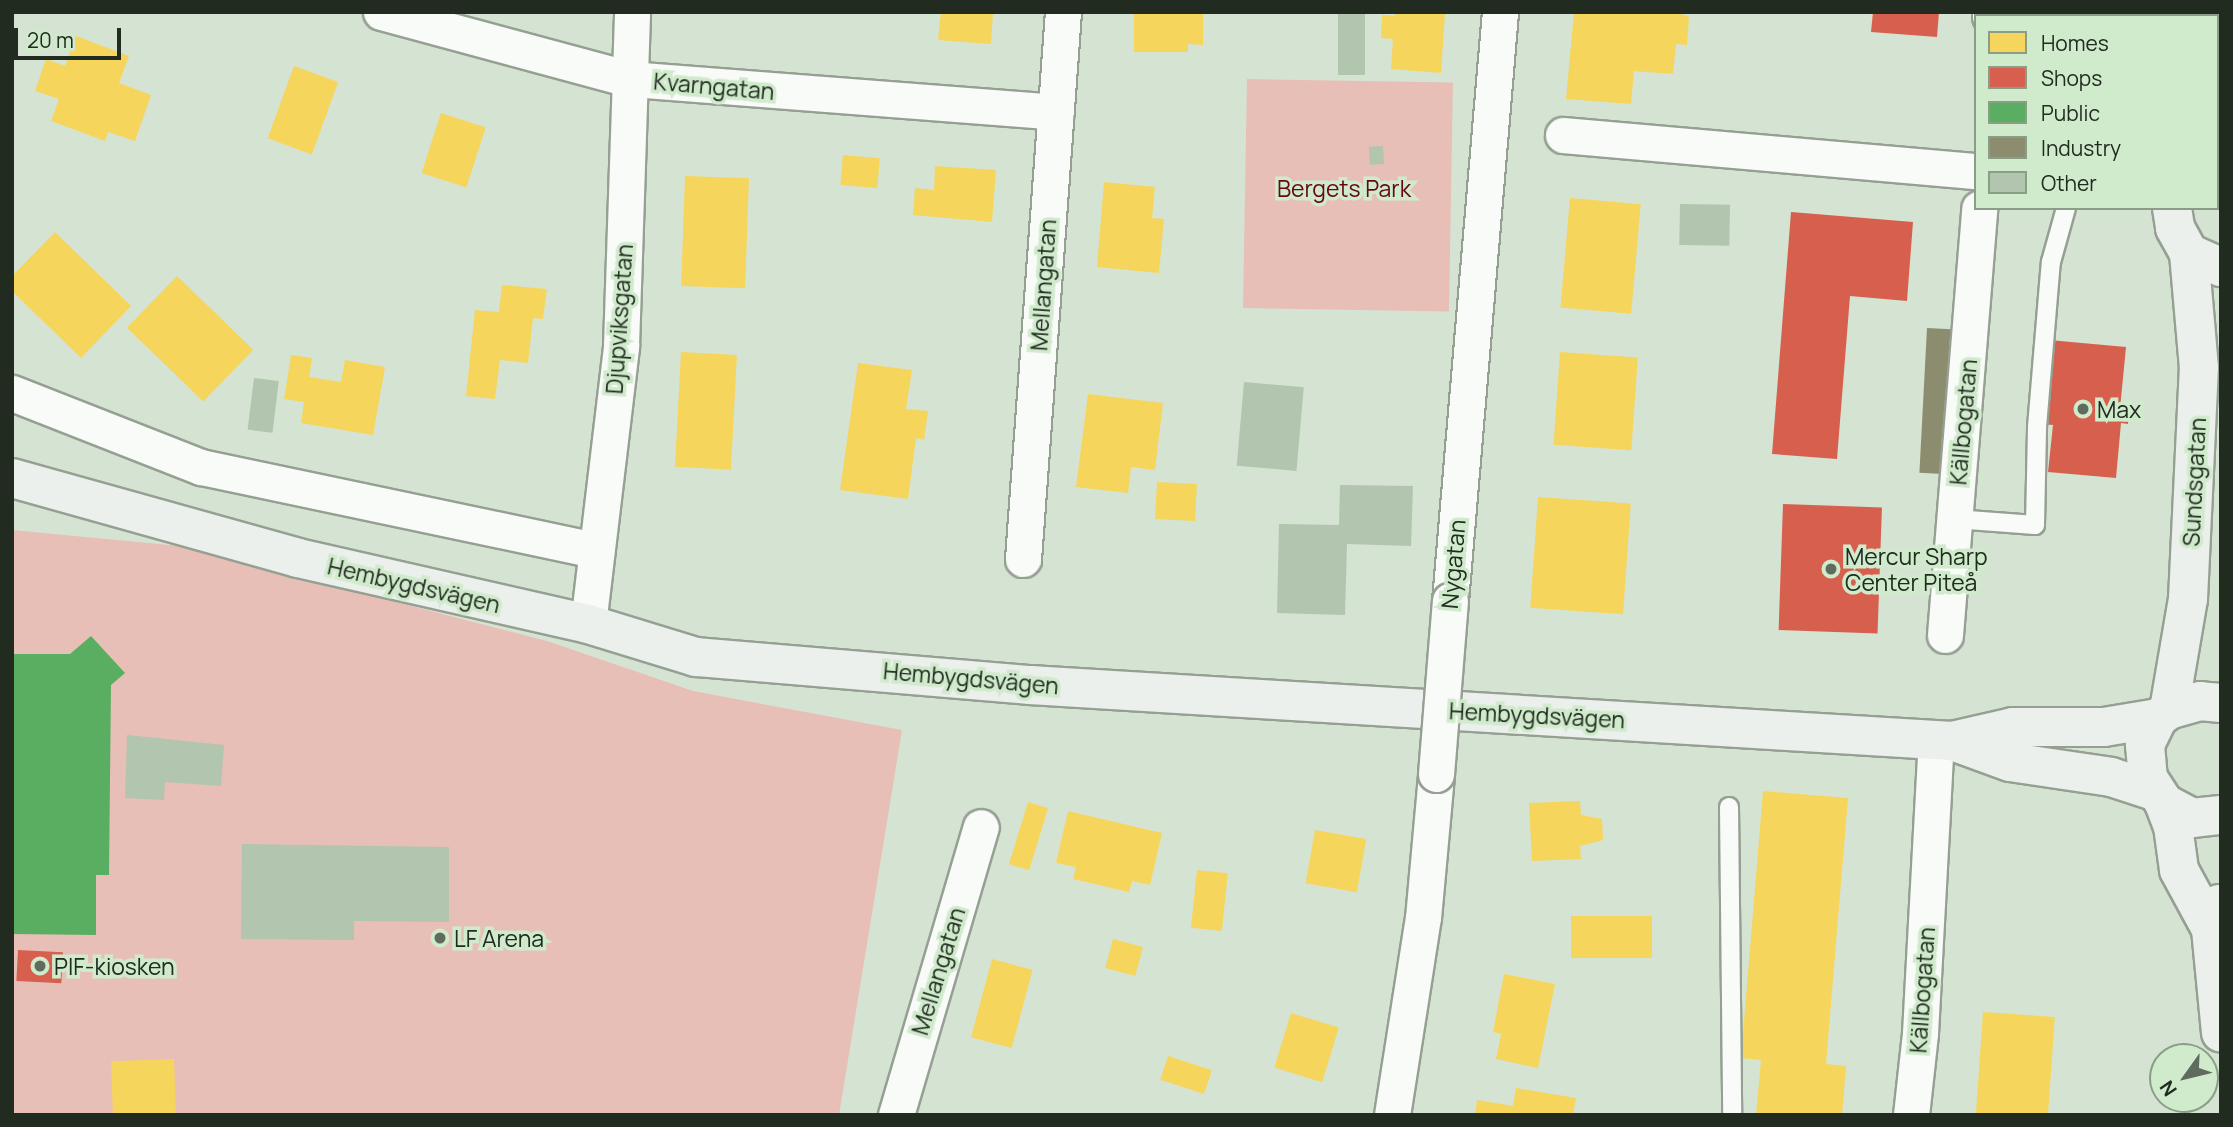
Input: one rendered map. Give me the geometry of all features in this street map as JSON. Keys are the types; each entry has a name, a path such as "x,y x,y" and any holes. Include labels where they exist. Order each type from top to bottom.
{"main road":[{"name":"Sundsgatan","path":"2172,210 2175,228 2205,260 2199,334 2188,599 2163,714 2145,746 2148,778 2173,826 2179,870 2216,914 2221,1033"},
{"name":"Hembygdsvägen","path":"12,478 298,558 588,624 696,657 1030,685 1944,740 2013,727 2104,727 2163,714"},
{"path":"2163,714 2200,701 2221,704"},
{"name":"Hembygdsvägen","path":"1944,740 2010,762 2111,777 2159,797"},
{"path":"2159,797 2192,818 2221,815"}],"street":[{"name":"Kvarngatan","path":"381,12 630,79 1056,112"},
{"name":"Djupviksgatan","path":"588,624 621,346 632,12"},
{"name":"Mellangatan","path":"1023,559 1063,12"},
{"name":"Nygatan","path":"1392,1115 1423,918 1500,12"},
{"path":"1563,135 1974,170"},
{"name":"Källbogatan","path":"1945,635 1979,210"},
{"path":"12,393 201,467 596,550"},
{"name":"Källbogatan","path":"1911,1115 1944,740"},
{"name":"Mellangatan","path":"896,1115 981,827"}],"lane":[{"path":"1955,519 2035,525 2037,427 2050,274 2066,210"},
{"path":"1729,807 1732,1115"}],"green space":[{"path":"1995,12 2183,12 2089,14"},
{"name":"Bergets Park","path":"1247,79 1453,83 1449,312 1243,308"},
{"name":"LF Arena","path":"12,530 180,546 547,641 693,691 902,730 839,1115 12,1115"}],"building: Homes":[{"path":"941,12 993,12 991,44 938,40"},
{"path":"1134,12 1203,12 1203,45 1188,44 1188,52 1134,52"},
{"path":"1395,12 1445,12 1441,73 1391,69 1393,39 1381,38 1382,15 1395,16"},
{"path":"1574,12 1676,12 1689,17 1687,45 1676,44 1673,74 1634,71 1631,104 1566,99"},
{"path":"76,36 129,56 119,83 151,95 135,141 108,132 105,141 51,121 59,99 35,91 46,59 65,66"},
{"path":"294,66 338,82 312,154 268,138"},
{"path":"441,113 486,128 466,187 422,173"},
{"path":"843,155 880,158 877,188 840,185"},
{"path":"935,166 996,170 992,222 913,215 915,188 934,190"},
{"path":"685,176 749,178 745,288 681,286"},
{"path":"1104,182 1155,187 1152,218 1164,219 1159,273 1097,267"},
{"path":"1570,198 1641,204 1631,314 1560,308"},
{"path":"55,232 131,306 81,358 12,291 12,276"},
{"path":"177,276 253,350 203,401 127,328"},
{"path":"502,285 547,289 543,319 533,318 528,363 500,360 495,399 466,396 475,310 499,312"},
{"path":"681,352 737,355 731,470 675,467"},
{"path":"1560,352 1638,357 1631,450 1554,445"},
{"path":"291,355 312,358 309,377 341,382 345,360 385,367 373,435 301,423 304,402 284,399"},
{"path":"858,363 912,370 906,409 928,411 924,440 916,438 908,499 840,490"},
{"path":"1088,394 1163,403 1155,470 1131,467 1128,493 1076,487"},
{"path":"1157,482 1197,484 1195,521 1155,519"},
{"path":"1538,497 1631,503 1623,614 1530,608"},
{"path":"1763,791 1848,798 1826,1064 1846,1066 1842,1115 1756,1115 1761,1060 1741,1058"},
{"path":"1580,801 1581,815 1602,819 1603,840 1580,846 1581,859 1532,861 1529,803"},
{"path":"1028,802 1048,808 1029,870 1009,864"},
{"path":"1068,811 1162,833 1150,885 1132,881 1129,892 1073,879 1076,867 1056,863"},
{"path":"1315,830 1366,839 1357,892 1306,883"},
{"path":"1197,870 1228,873 1222,931 1191,928"},
{"path":"1571,916 1652,916 1652,958 1571,958"},
{"path":"1113,939 1143,947 1135,976 1105,968"},
{"path":"992,959 1033,970 1012,1048 971,1037"},
{"path":"1504,974 1555,984 1538,1068 1496,1059 1501,1034 1493,1032"},
{"path":"1983,1012 2055,1017 2048,1115 1976,1115"},
{"path":"1291,1013 1339,1028 1322,1082 1274,1068"},
{"path":"1168,1056 1212,1070 1204,1094 1160,1080"},
{"path":"174,1059 176,1115 113,1115 111,1061"},
{"path":"1516,1088 1576,1098 1573,1115 1475,1115 1477,1100 1513,1106"}],"building: Shops":[{"path":"1873,12 1939,12 1937,37 1871,32"},
{"path":"1791,212 1913,222 1907,301 1850,296 1837,459 1772,454"},
{"name":"Max","path":"2049,340 2126,347 2120,409 2129,409 2128,424 2121,423 2116,478 2048,472 2053,425 2041,424"},
{"name":"Mercur Sharp Center Piteå","path":"1783,504 1882,507 1878,633 1779,630"},
{"name":"PIF-kiosken","path":"18,950 63,952 61,983 16,981"}],"building: Public":[{"path":"91,636 125,673 111,685 109,875 96,875 96,935 12,934 12,654 70,654"}],"building: Industry":[{"path":"1927,328 1960,330 1952,475 1919,473"}],"building: Other":[{"path":"1338,12 1365,12 1365,75 1338,75"},
{"path":"1383,146 1384,164 1370,165 1369,147"},
{"path":"1680,204 1730,205 1729,246 1679,245"},
{"path":"254,378 279,381 272,433 248,430"},
{"path":"1244,382 1304,387 1296,471 1237,466"},
{"path":"1340,485 1413,486 1411,546 1347,544 1345,615 1277,613 1279,524 1339,525"},
{"path":"127,735 224,745 221,786 165,782 164,800 125,798"},
{"path":"242,844 449,847 449,922 354,921 354,940 241,939"}],"place":[{"name":"Max","path":"2083,409"},
{"name":"Mercur Sharp Center Piteå","path":"1831,569"},
{"name":"LF Arena","path":"440,938"},
{"name":"PIF-kiosken","path":"40,966"}]}
